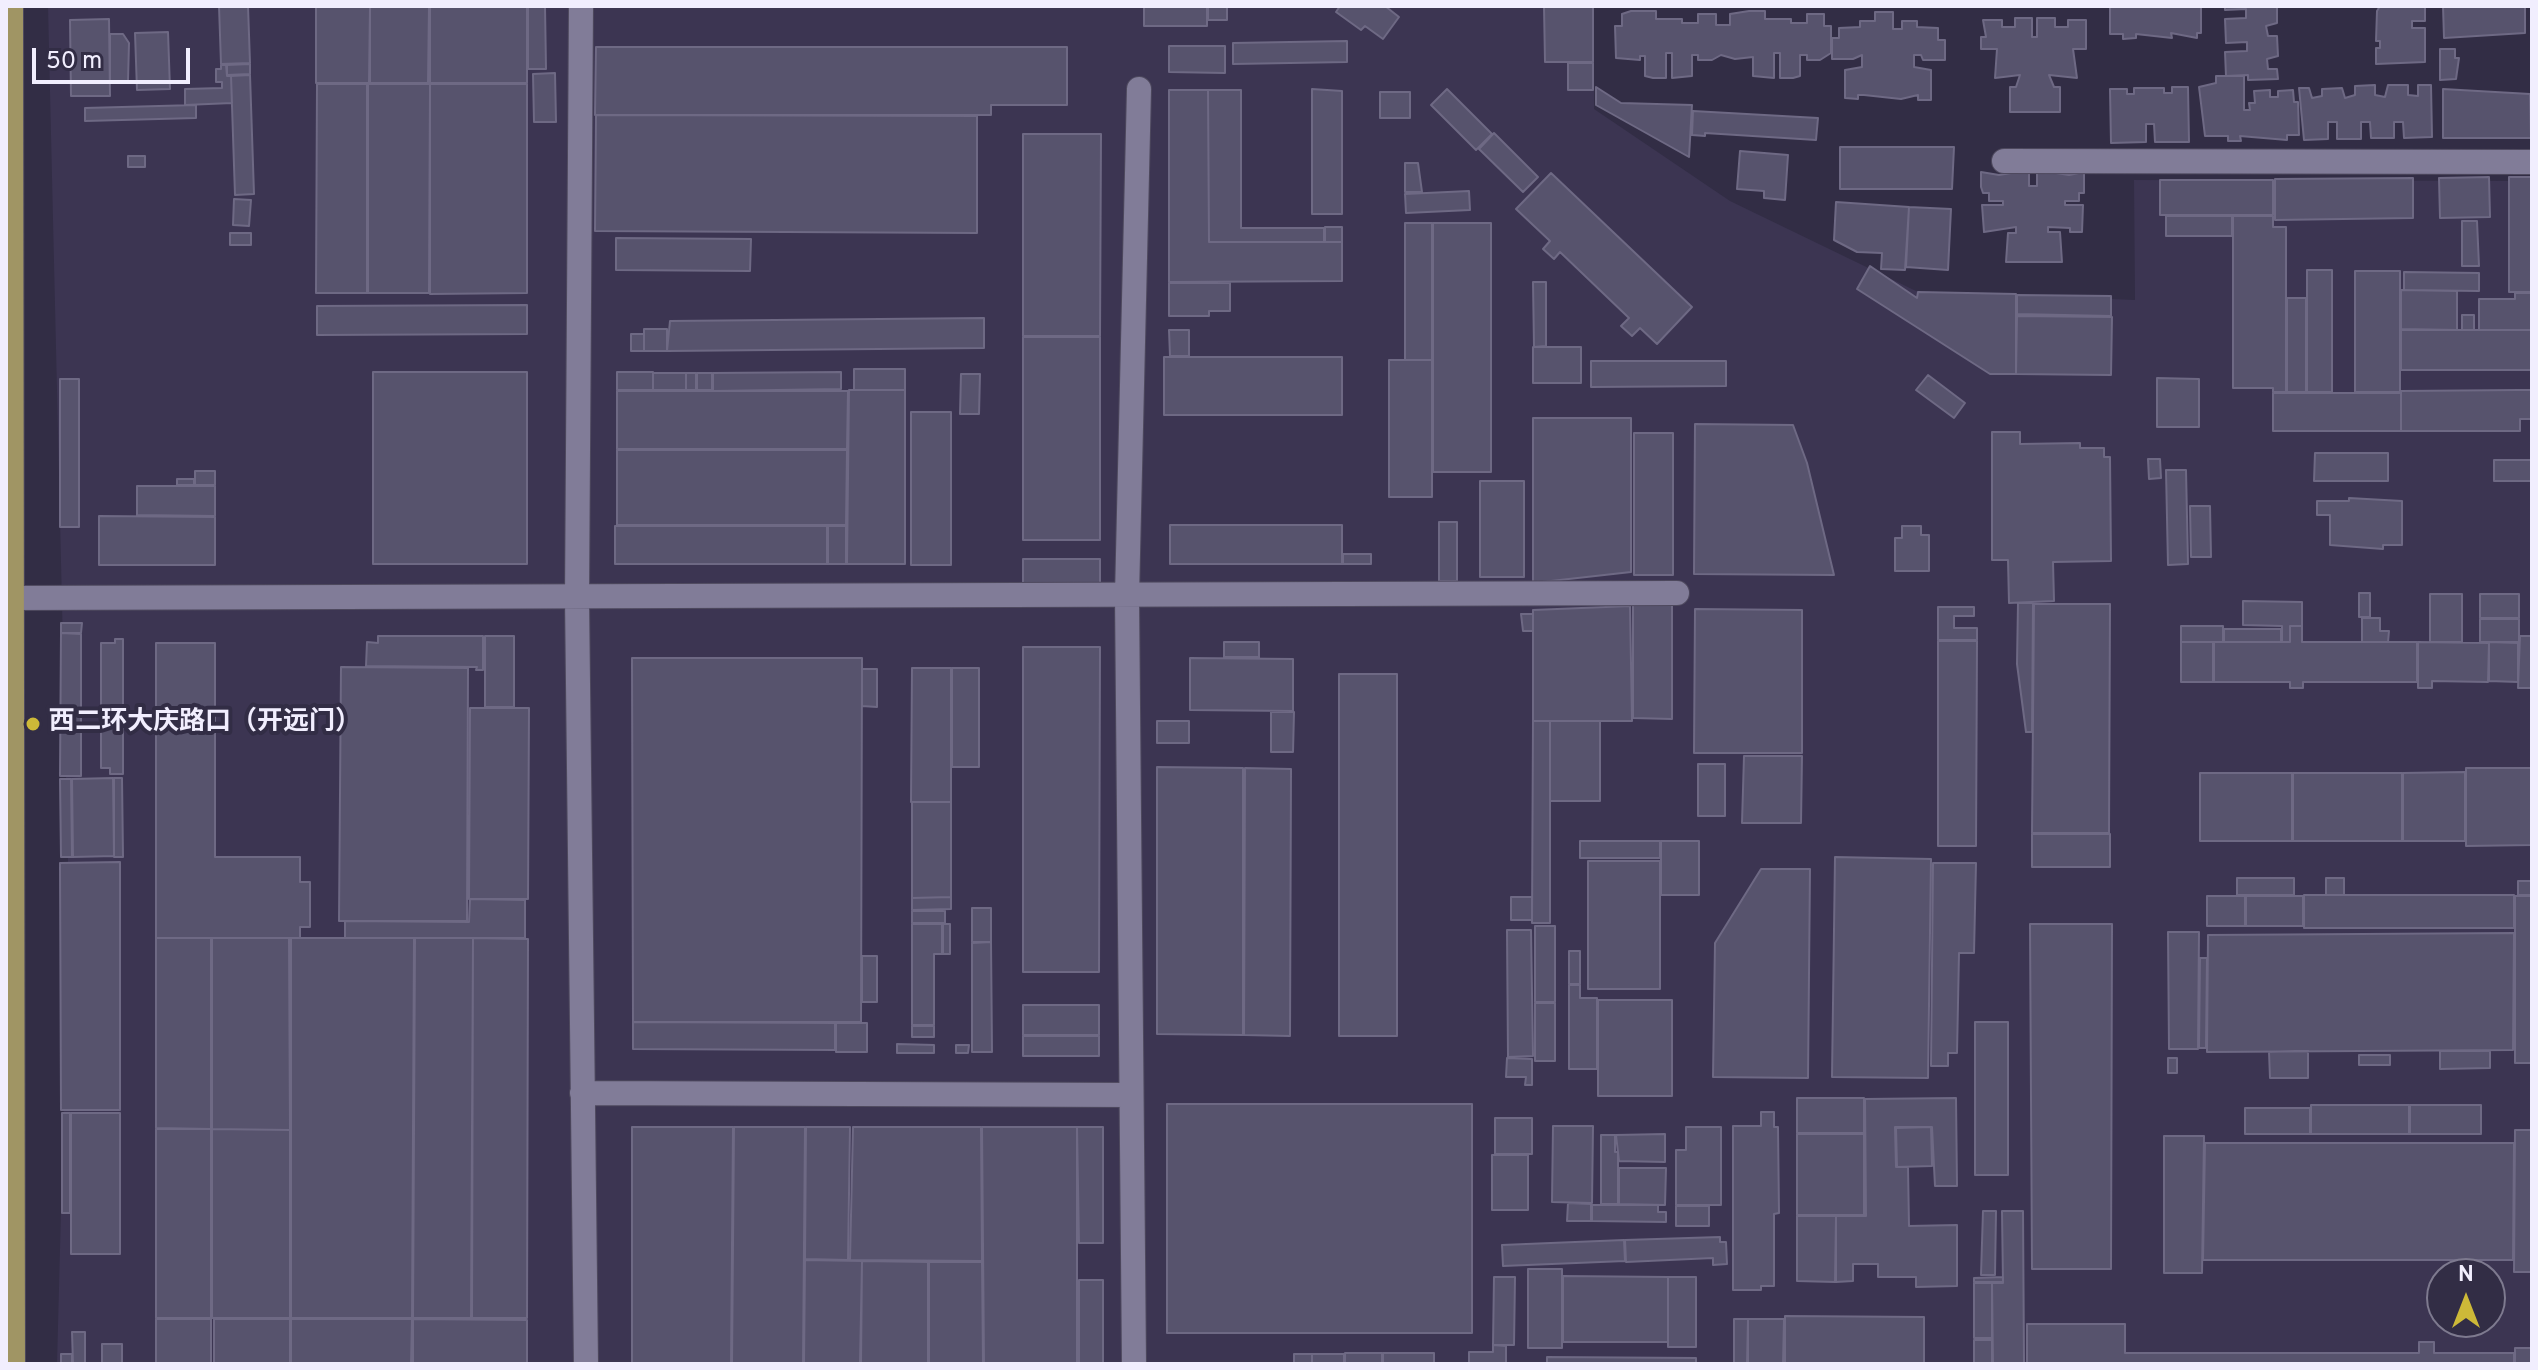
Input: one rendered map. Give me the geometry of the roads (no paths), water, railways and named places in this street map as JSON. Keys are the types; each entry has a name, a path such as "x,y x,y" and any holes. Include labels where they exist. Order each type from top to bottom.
{"main road":[{"path":"11,6 13,1364"}],"street":[{"path":"581,6 577,598 586,1364"},
{"path":"1134,1364 1127,596 1139,89"},
{"path":"2004,161 2532,162"},
{"path":"10,598 1677,593"},
{"path":"582,1093 1131,1095"}],"place":[{"name":"西二环大庆路口（开远门）","path":"33,724"}]}
